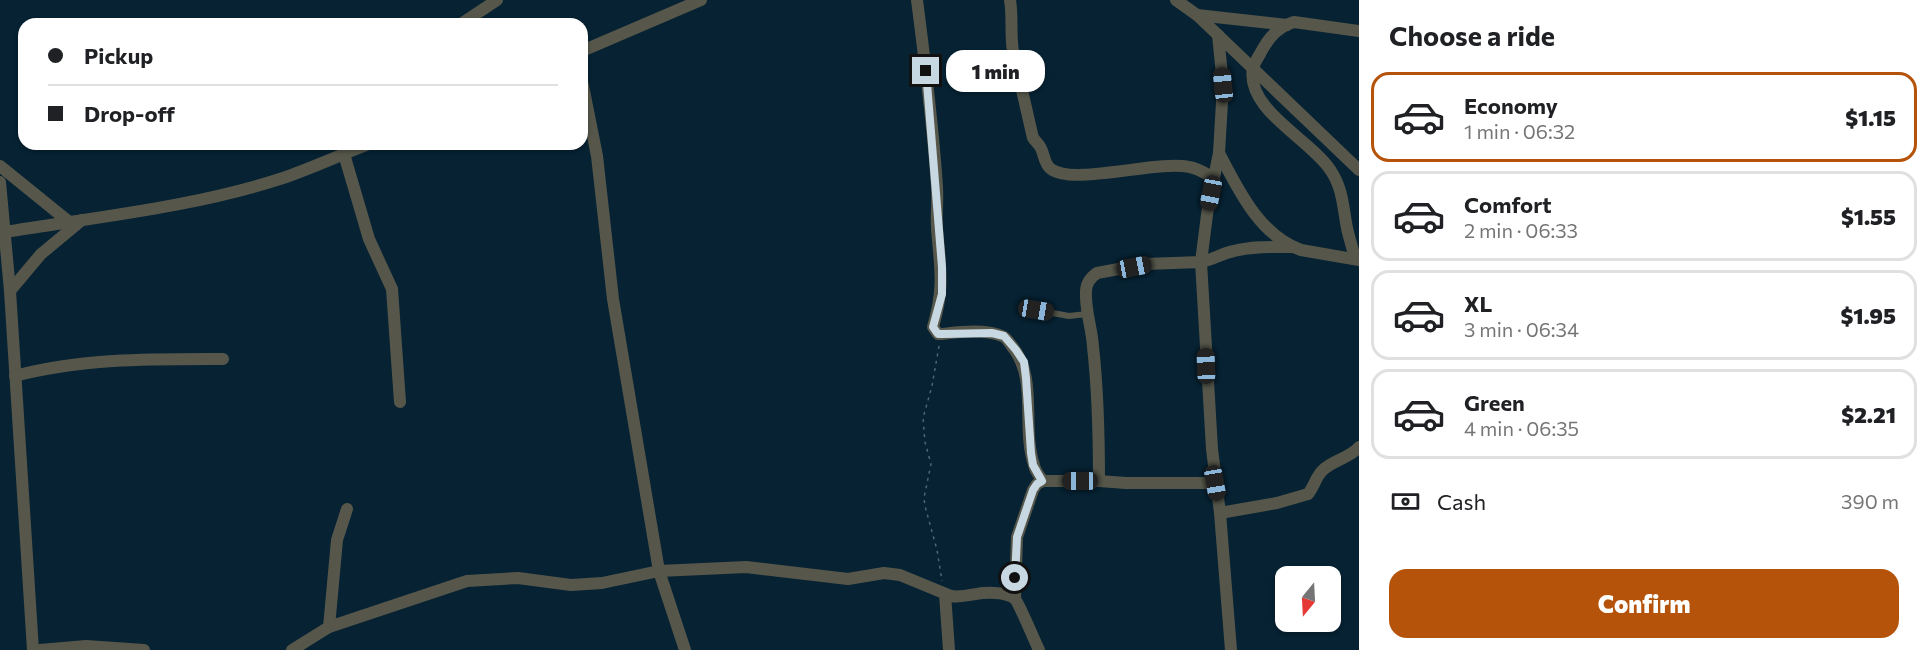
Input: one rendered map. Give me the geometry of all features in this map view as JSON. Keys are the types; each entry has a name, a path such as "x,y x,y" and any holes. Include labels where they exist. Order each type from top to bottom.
{"street":[{"path":"470,18 497,0"},
{"path":"588,48 701,0"},
{"path":"917,0 930,108 937,189 937,225 942,267 942,294 933,327 938,334 992,333 1004,336 1016,350 1024,362 1032,459 1042,481"},
{"path":"1010,0 1013,18 1011,39 1013,51 1033,138 1040,146 1046,165 1066,176 1187,166 1214,178"},
{"path":"1176,0 1192,8 1287,25"},
{"path":"1192,8 1359,170"},
{"path":"1099,481 1096,384 1086,289 1091,277 1097,273 1146,264 1201,262 1246,248 1293,247 1357,259 1347,227 1343,199 1330,169 1272,115 1261,101 1255,87 1253,69 1271,37 1294,22 1359,32"},
{"path":"1218,35 1223,85 1219,153 1201,262 1215,483 1220,513 1231,650"},
{"path":"588,111 597,156 613,298 659,571 685,650"},
{"path":"5,232 178,203 253,186 300,171 345,150"},
{"path":"347,150 369,238 392,289 399,402"},
{"path":"1219,153 1249,208 1293,247"},
{"path":"0,166 68,221"},
{"path":"0,182 10,291 33,650"},
{"path":"10,291 41,254 83,219"},
{"path":"15,376 59,366 99,362 144,359 223,359"},
{"path":"1220,513 1285,501 1308,494 1324,468 1359,448"},
{"path":"1039,650 1015,599 1017,537 1037,484 1042,481 1215,483"},
{"path":"329,627 337,540 347,508"},
{"path":"292,650 329,627 467,581 519,578 571,585 602,583 659,571 746,567 848,579 884,573 900,575 957,597 996,593 1015,599"},
{"path":"945,594 949,650"},
{"path":"40,650 86,646 144,650"}],"lane":[{"path":"1036,310 1069,316 1087,314"}],"path":[{"path":"942,334 932,386 924,407 922,429 931,464 924,498 925,506 937,550 945,594"}],"route":[{"path":"926,71 942,267 942,294 933,327 938,334 992,333 1004,336 1024,362 1031,453 1033,465 1042,481 1033,490 1017,537 1015,578"}]}
